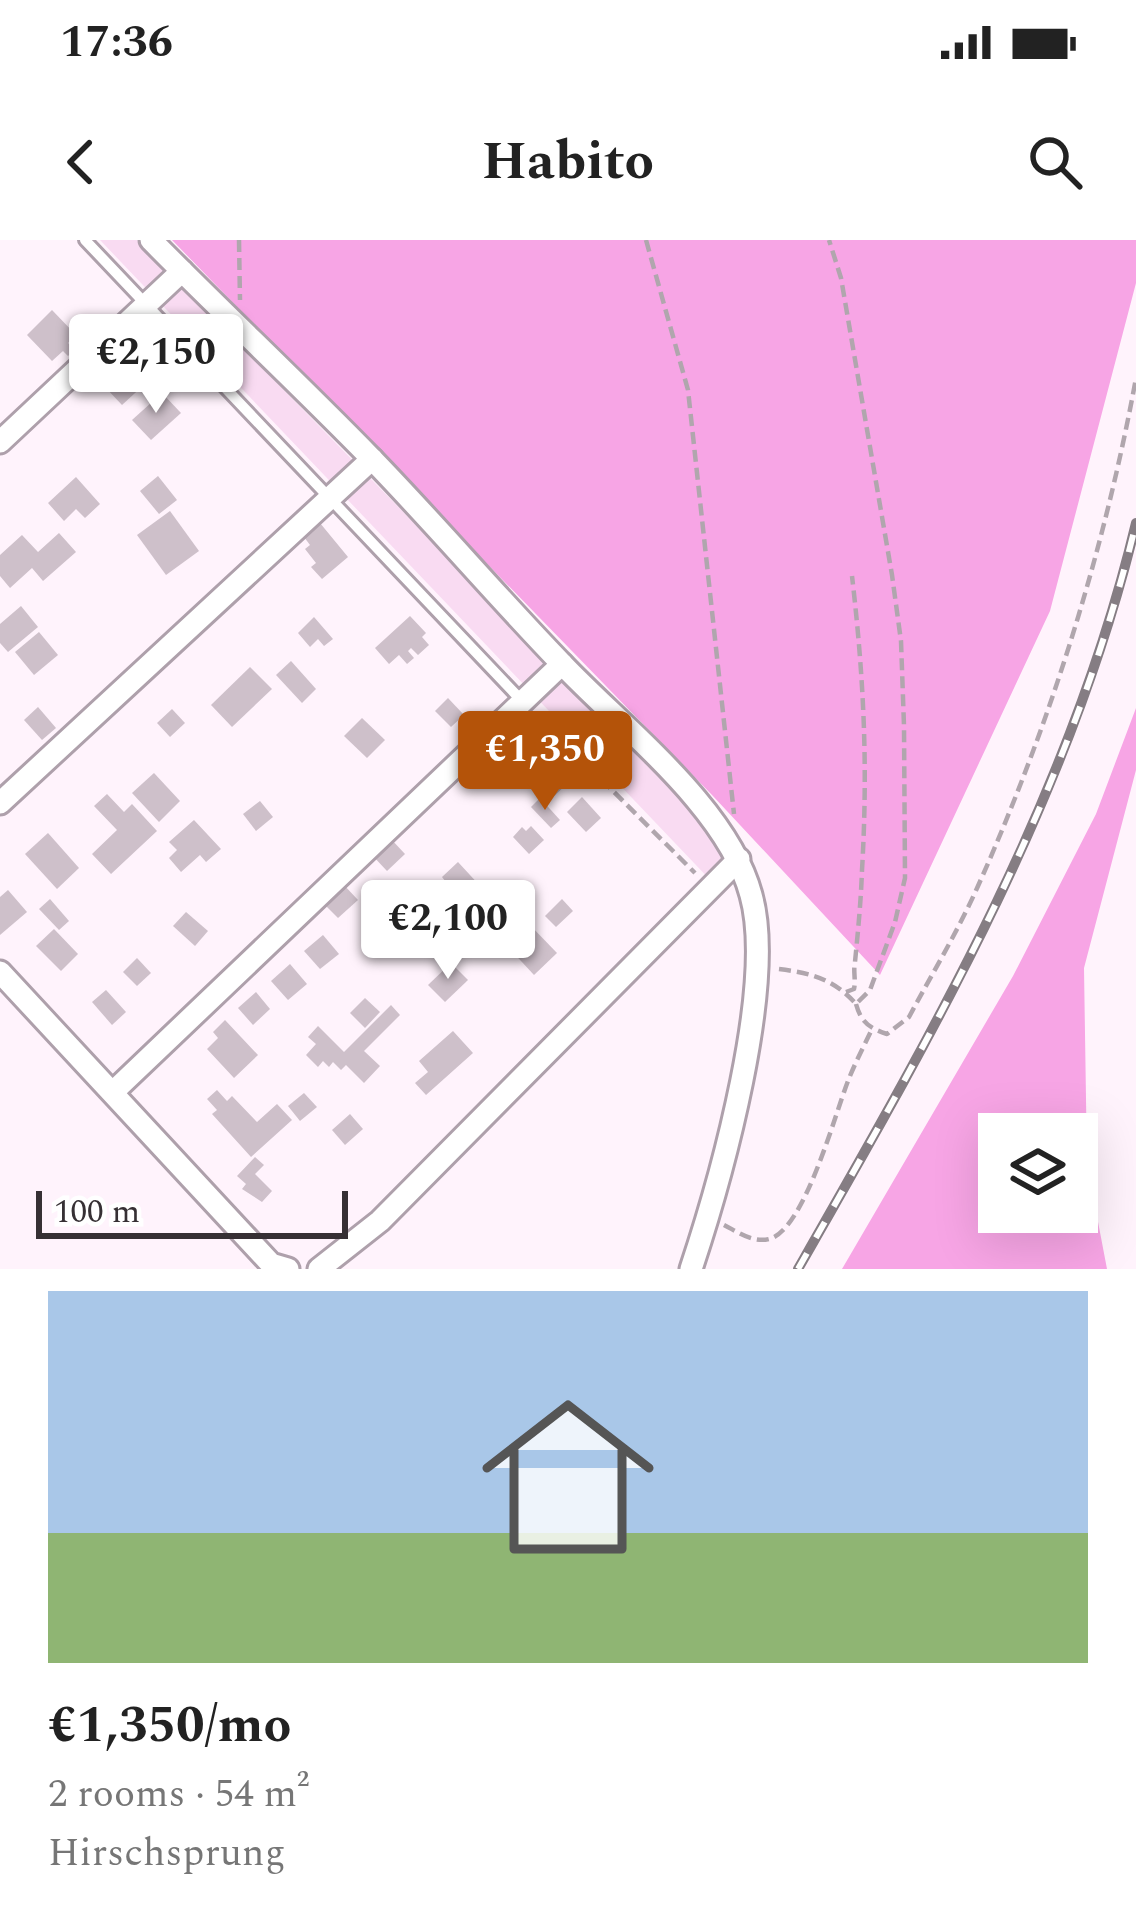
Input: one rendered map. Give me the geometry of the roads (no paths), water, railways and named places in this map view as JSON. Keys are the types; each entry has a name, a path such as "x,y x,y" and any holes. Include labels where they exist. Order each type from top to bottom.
{"street":[{"path":"152,240 372,459 715,820 739,860 757,920 758,966 744,1058 692,1269"},
{"path":"0,442 182,271"},
{"path":"0,803 372,459"},
{"path":"113,1092 562,664"},
{"path":"322,1268 380,1221 739,860"},
{"path":"0,972 271,1264 288,1269"}],"lane":[{"path":"85,240 523,701"}],"railway":[{"path":"798,1269 948,999 1037,814 1109,623 1136,523"}]}
